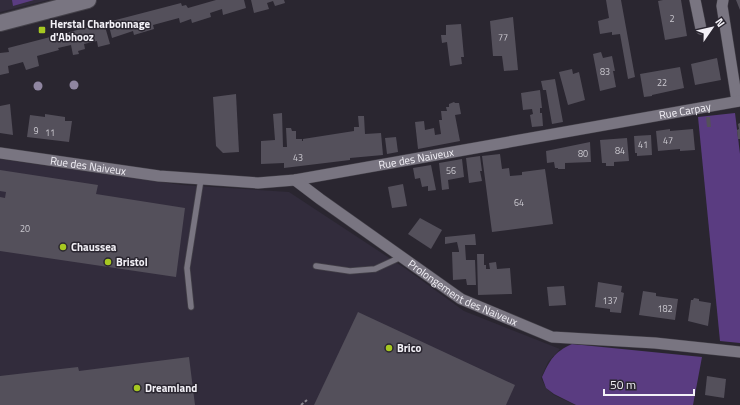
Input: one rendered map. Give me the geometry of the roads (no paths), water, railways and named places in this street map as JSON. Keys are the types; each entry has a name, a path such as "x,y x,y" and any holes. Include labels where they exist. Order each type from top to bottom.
{"main road":[{"path":"0,23 88,0"}],"street":[{"path":"695,0 700,29"},
{"path":"723,0 722,6 739,101"},
{"name":"Rue Carpay","path":"630,121 739,101"},
{"name":"Rue des Naiveux","path":"0,153 159,176 258,183 295,180 339,171 630,121"},
{"name":"Prolongement des Naiveux","path":"295,180 461,299 552,337 656,343 740,352"}],"lane":[{"path":"191,307 187,268 201,178"},
{"path":"316,266 350,271 375,269 401,256"}],"place":[{"name":"Herstal Charbonnage d'Abhooz","path":"42,30"},
{"name":"Chaussea","path":"63,247"},
{"name":"Bristol","path":"108,262"},
{"name":"Brico","path":"389,348"},
{"name":"Dreamland","path":"137,388"}]}
